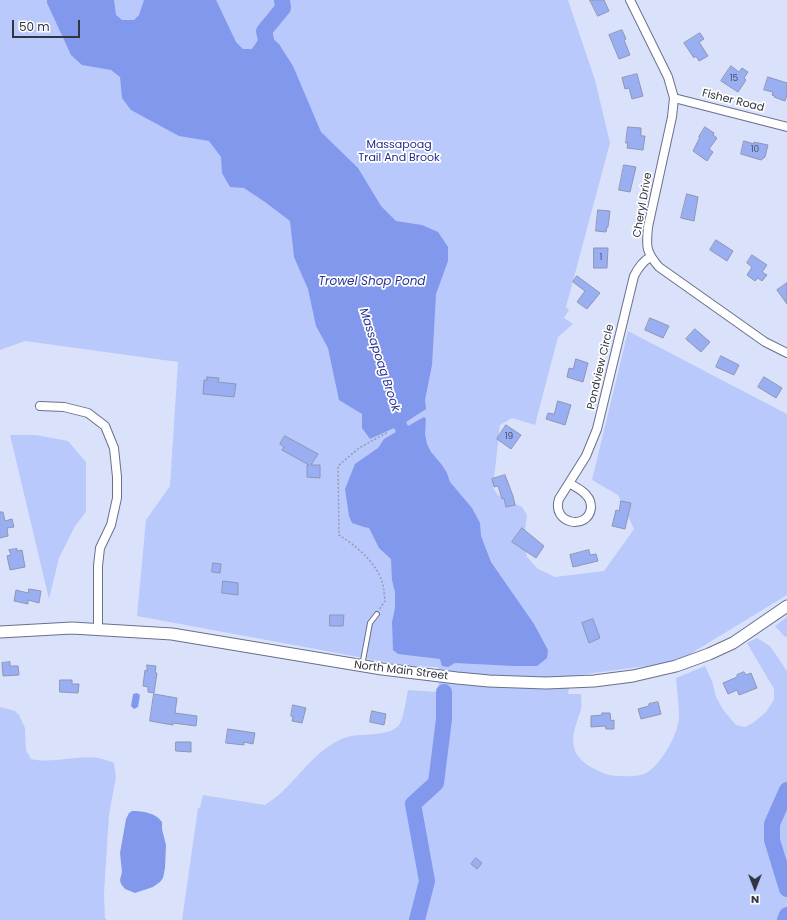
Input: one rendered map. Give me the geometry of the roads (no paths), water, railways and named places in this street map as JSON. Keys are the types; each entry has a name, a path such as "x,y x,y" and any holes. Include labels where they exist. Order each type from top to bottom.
{"main road":[{"name":"North Main Street","path":"0,632 72,628 172,634 362,666 489,681 573,682 634,676 676,666 733,643 787,606"}],"street":[{"name":"Cheryl Drive","path":"630,0 668,77 674,98 672,117 648,227 647,238 650,257"},
{"name":"Fisher Road","path":"674,98 787,127"},
{"path":"650,257 659,268 765,342 787,353"},
{"name":"Pondview Circle","path":"569,483 584,493 590,502 591,509 588,516 580,522 566,520 561,516 558,509 559,499 569,483 586,456 597,429 634,276 637,269 650,257"},
{"path":"40,406 64,407 88,413 105,426 114,448 117,477 117,498 111,525 100,548 98,566 98,629"}],"lane":[{"path":"362,666 370,623 377,614"}],"water":[{"name":"Trowel Shop Pond","path":"47,0 114,0 116,15 122,20 134,20 139,15 144,0 216,0 236,42 243,49 252,49 264,31 279,44 293,66 321,132 358,168 381,206 396,221 422,225 438,232 448,247 448,261 436,294 432,365 425,400 426,409 406,422 408,426 424,417 426,419 425,434 427,444 431,452 442,465 450,482 472,508 480,523 481,536 491,562 534,624 548,650 547,658 537,666 455,663 448,667 442,666 440,659 398,654 393,650 392,622 395,608 395,592 392,580 391,559 379,548 369,528 352,523 349,516 345,489 355,464 378,448 384,439 396,432 394,428 370,439 362,428 362,414 339,400 328,348 316,326 308,289 294,257 290,221 244,188 230,187 222,173 221,157 209,141 179,136 131,110 122,98 120,77 111,70 82,65 71,55"},
{"path":"137,693 140,695 138,707 134,709 131,706 133,694"},
{"path":"132,811 149,813 156,816 162,822 166,845 163,878 153,887 135,893 125,889 120,880 122,872 120,853 126,819"}],"waterway":[{"name":"Massapoag Brook","path":"269,53 264,31 283,8 282,0"},
{"name":"Massapoag Brook","path":"417,920 427,881 413,804 436,783 444,719 444,692"},
{"path":"787,790 772,824 772,840 787,889"},
{"path":"785,920 787,915"}],"park label":[{"name":"Massapoag Trail And Brook","path":"399,151"}]}
